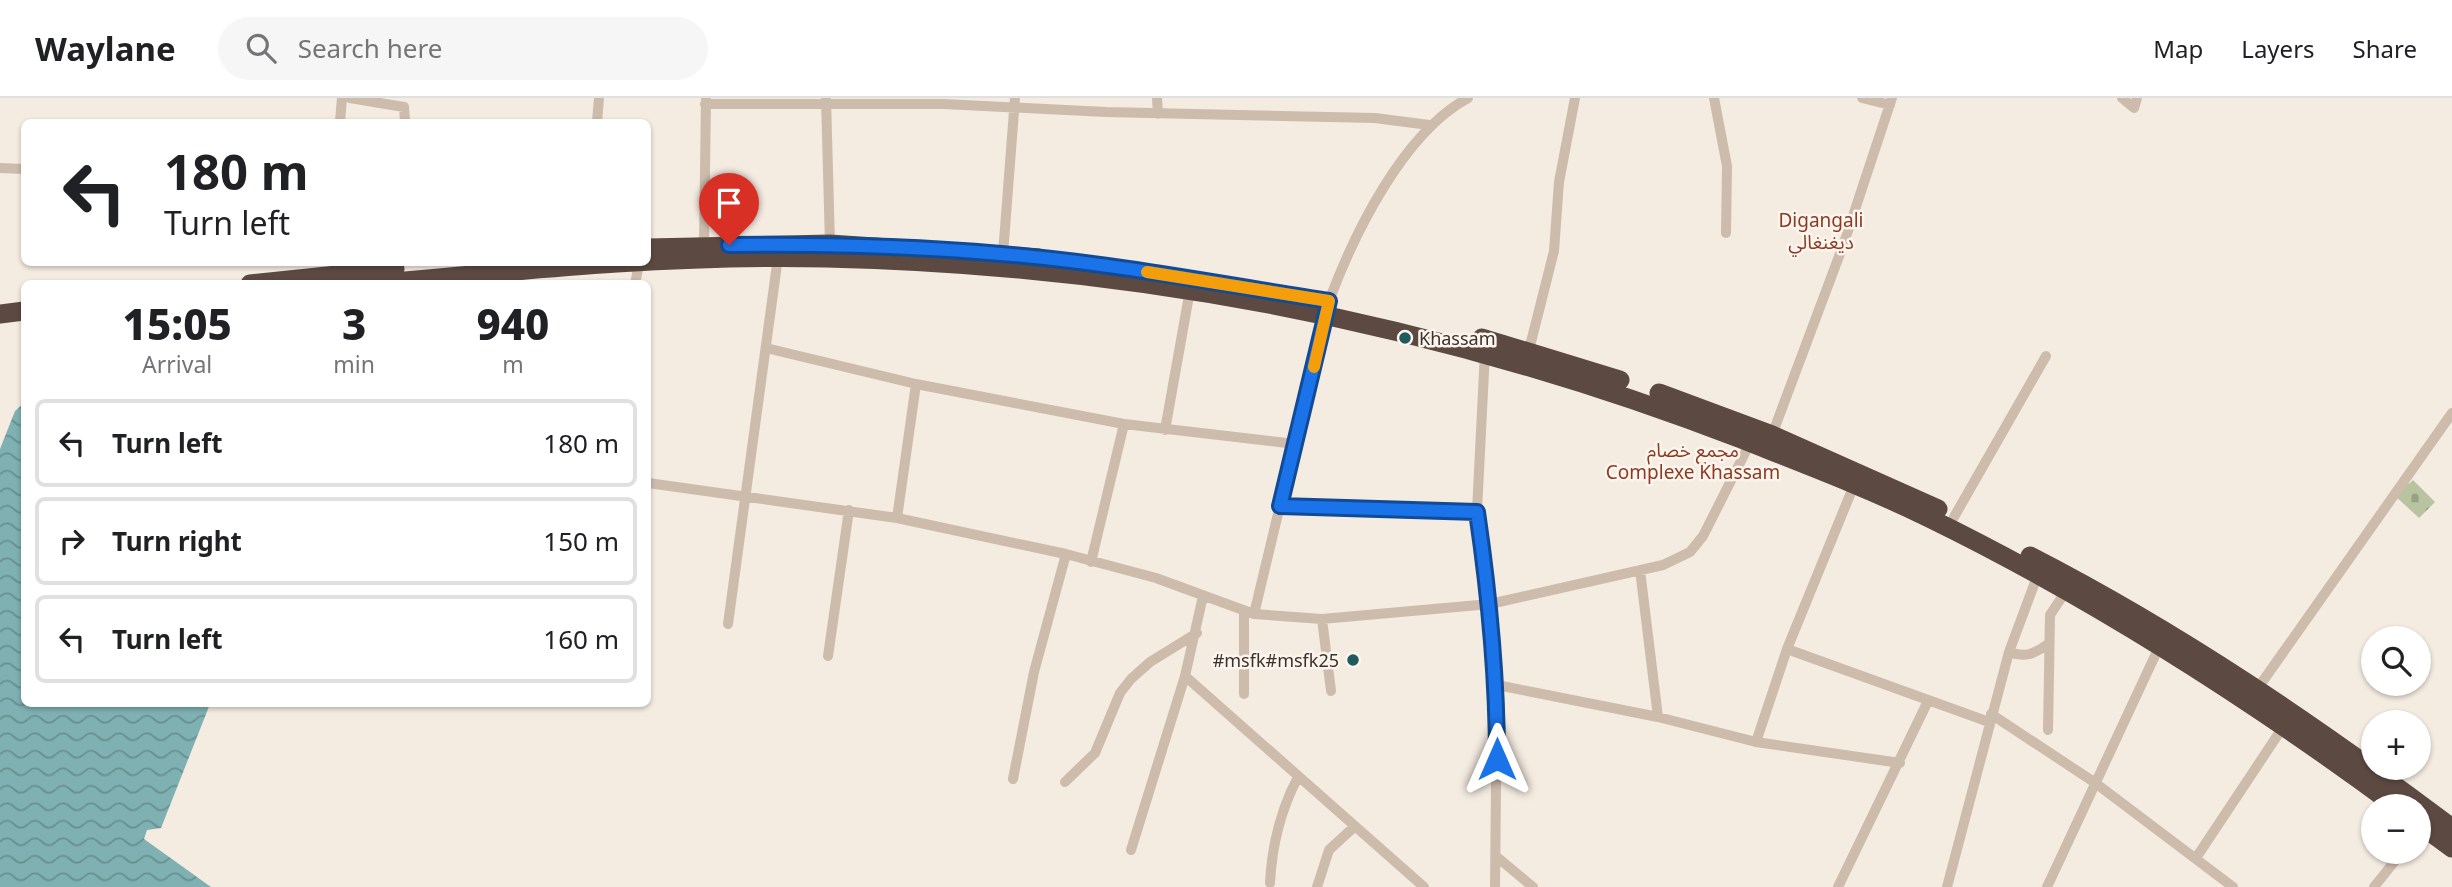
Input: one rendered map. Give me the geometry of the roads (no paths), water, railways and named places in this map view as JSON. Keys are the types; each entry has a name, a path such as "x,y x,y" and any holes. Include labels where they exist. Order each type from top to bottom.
{"highway":[{"path":"651,255 704,245 830,244 1003,254 1191,277 1529,351 1640,386 1772,435 1893,486 2102,592 2258,688 2452,828"},
{"path":"651,256 778,257 1018,269 1327,307 1636,398 1926,516 2038,574 2160,645 2285,724 2379,794"},
{"path":"380,275 437,266"},
{"path":"281,280 328,274 517,277 583,266"},
{"path":"0,314 21,311"},
{"path":"0,328 21,324"},
{"path":"2431,834 2452,848"}],"street":[{"path":"340,119 342,98"},
{"path":"350,98 404,107 405,119"},
{"path":"597,119 599,98"},
{"path":"1157,98 1158,114"},
{"path":"1244,694 1249,612 1280,506 1327,307 1348,257 1388,182 1429,125 1468,98"},
{"path":"1529,351 1554,251 1559,182 1575,98"},
{"path":"1714,98 1727,166 1726,233"},
{"path":"1772,435 1844,243 1891,102 1862,98"},
{"path":"2122,98 2134,108 2137,98"},
{"path":"826,100 830,244"},
{"path":"704,245 705,101 1015,102 1158,114 1375,118 1429,125"},
{"path":"1003,254 1015,102"},
{"path":"0,168 21,169"},
{"path":"728,624 743,495 778,257"},
{"path":"1165,430 1190,290"},
{"path":"766,348 916,384 1124,424 1295,444"},
{"path":"1485,352 1477,512 1490,604 1497,685 1497,857 1494,887"},
{"path":"1954,516 2046,356"},
{"path":"897,517 916,384"},
{"path":"2258,688 2452,413"},
{"path":"1091,562 1124,424"},
{"path":"651,483 897,517 1066,554 1156,578 1249,612 1322,619 1490,604 1663,565 1690,552 1703,536 1751,443"},
{"path":"1756,742 1787,649 1854,485"},
{"path":"1280,506 1477,512"},
{"path":"828,656 849,510"},
{"path":"1013,779 1034,672 1066,554"},
{"path":"1640,570 1658,717"},
{"path":"1947,887 2009,652 2038,574"},
{"path":"2048,730 2050,615 2066,591"},
{"path":"1131,850 1185,676 1197,633 1203,596"},
{"path":"1322,619 1331,691"},
{"path":"1065,782 1095,753 1120,693 1130,679 1150,662 1197,633"},
{"path":"2009,652 2028,655 2048,644"},
{"path":"2047,887 2160,645"},
{"path":"1787,649 1928,701 1990,718 2094,782 2233,887"},
{"path":"1185,676 1424,887"},
{"path":"1497,685 1658,717 1756,742 1900,763"},
{"path":"1838,887 1928,701"},
{"path":"2196,858 2285,724"},
{"path":"1270,883 1271,858 1284,803 1298,777"},
{"path":"1317,887 1329,850 1354,827"},
{"path":"1497,857 1533,887"},
{"path":"2374,887 2392,864"}],"water":[{"path":"21,406 21,707 209,707 161,828 147,830 144,839 211,887 0,887 0,449 15,411"}],"place":[{"name":"Khassam","path":"1405,338"},
{"name":"#msfk#msfk25","path":"1353,660"}],"district":[{"name":"Digangali ديغنغالي","path":"1821,231"},
{"name":"مجمع خصام Complexe Khassam","path":"1693,461"}]}
